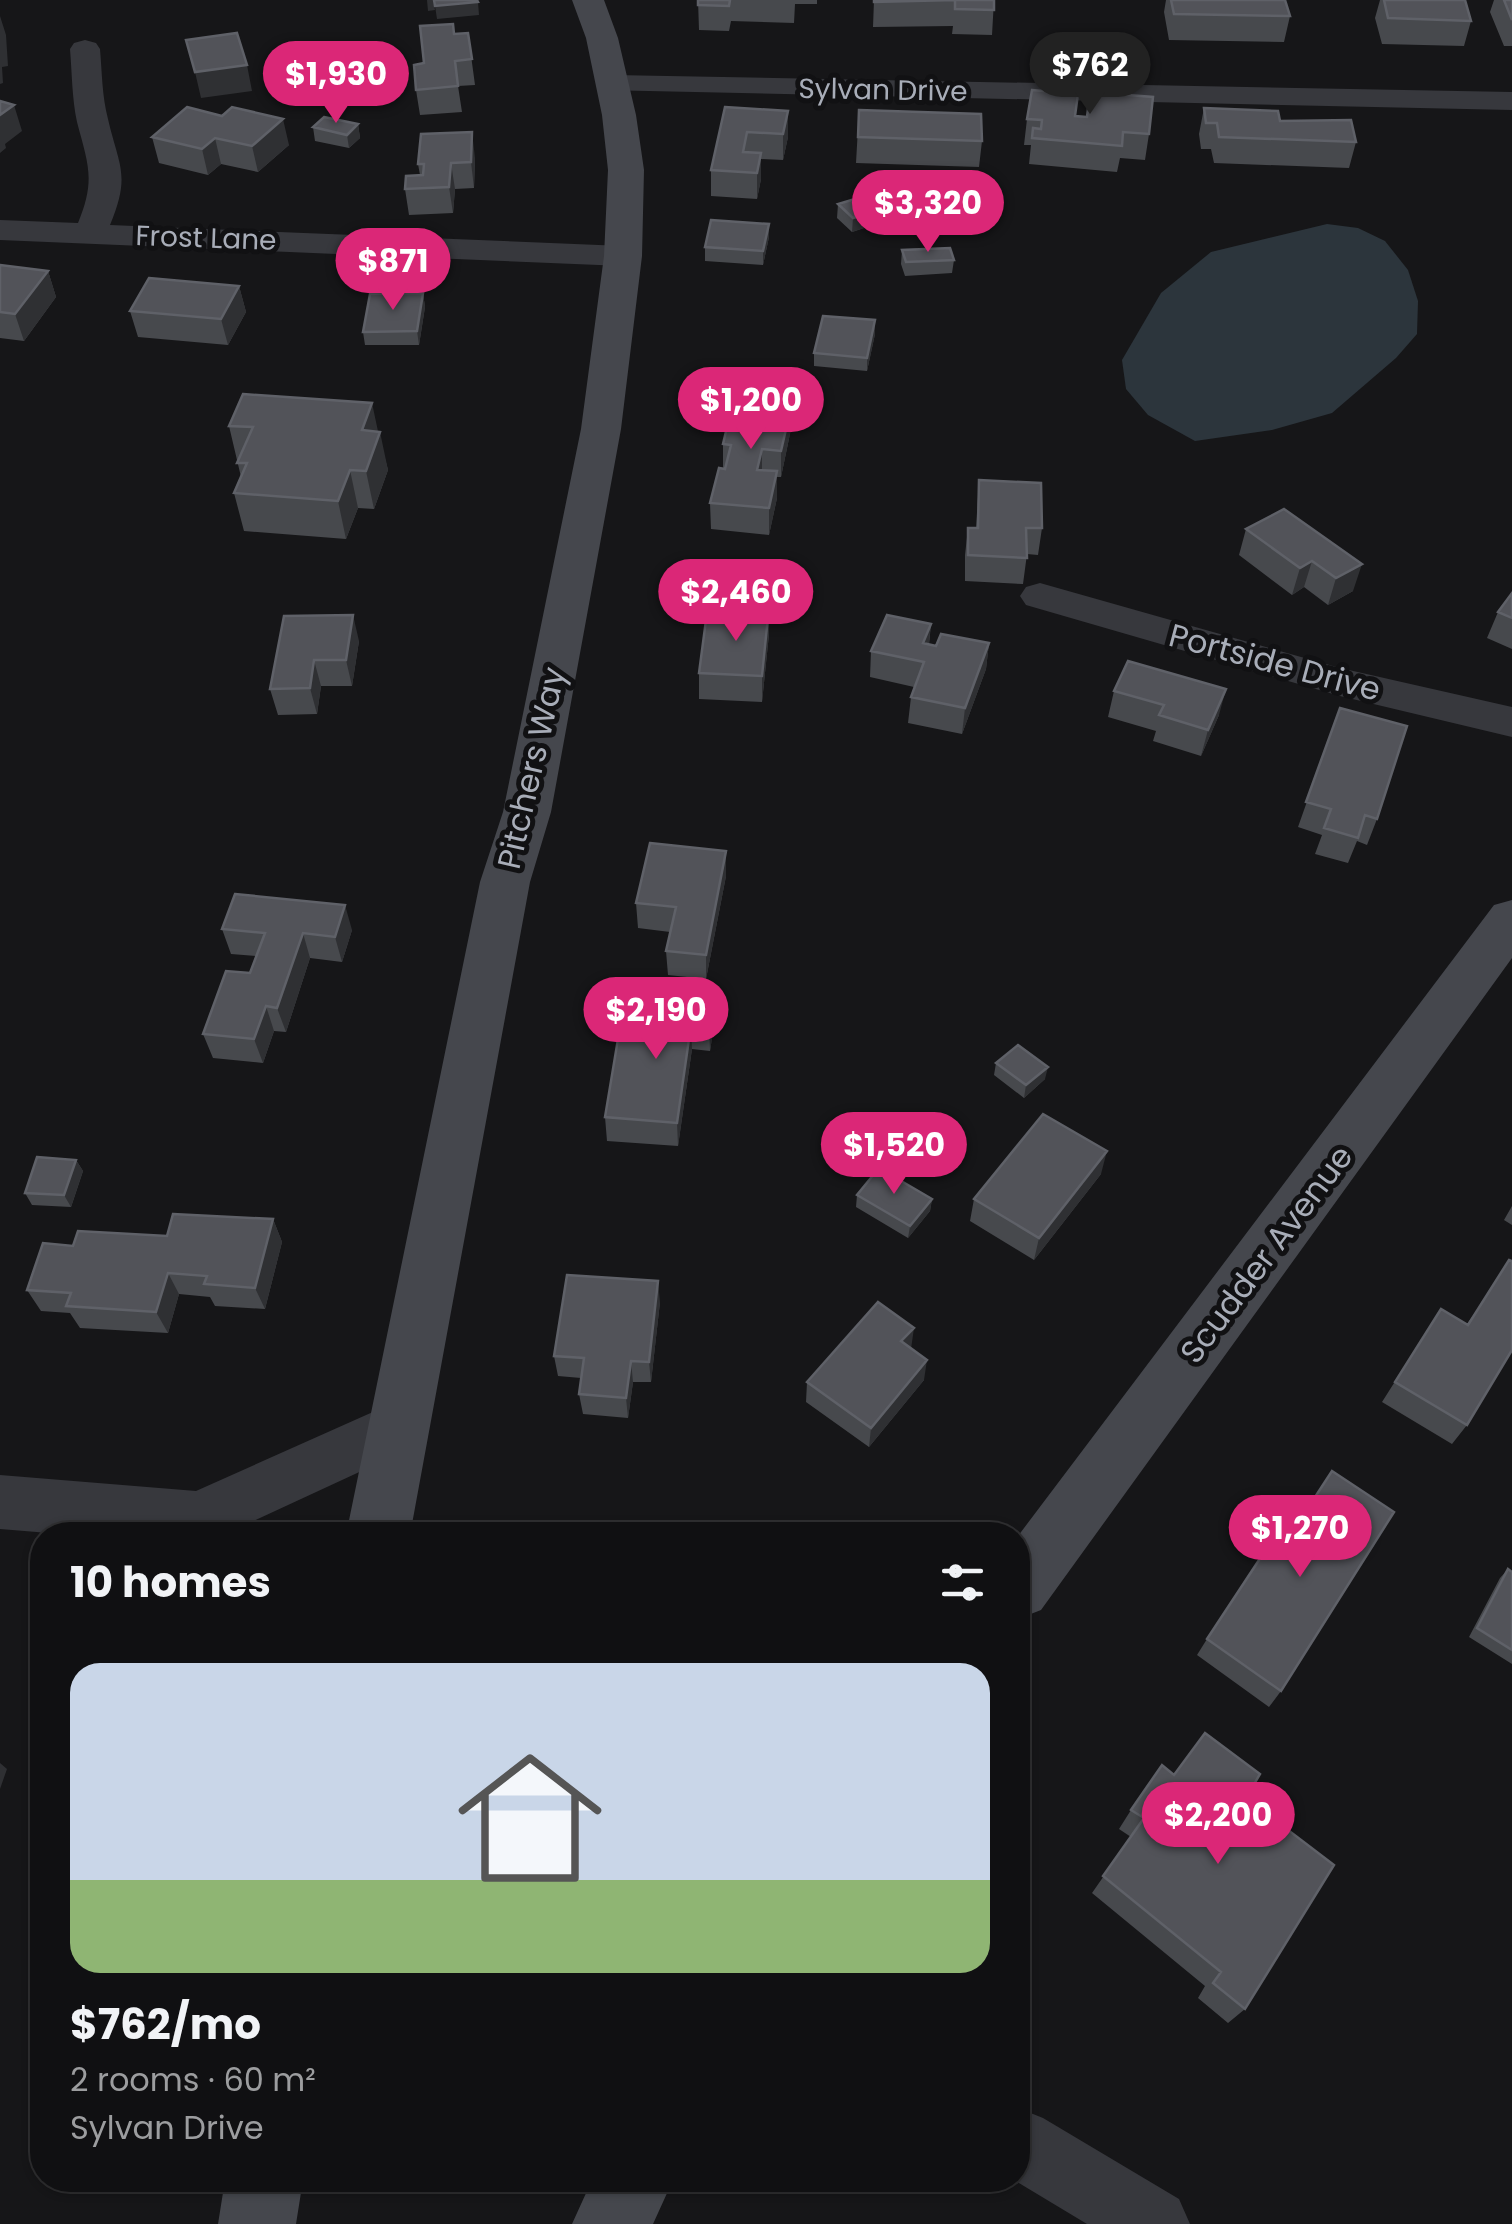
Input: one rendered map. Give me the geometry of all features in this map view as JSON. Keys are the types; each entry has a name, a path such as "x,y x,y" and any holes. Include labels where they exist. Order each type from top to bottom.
{"main road":[{"name":"Pitchers Way","path":"381,1522 505,882 528,812 602,429 622,256 626,170 613,84 588,0"},
{"name":"Scudder Avenue","path":"1030,1572 1512,919"},
{"path":"611,2224 628,2192"}],"street":[{"name":"Frost Lane","path":"85,49 92,119 105,157 106,178 105,197 90,234"},
{"name":"Sylvan Drive","path":"613,84 1512,101"},
{"name":"Frost Lane","path":"0,230 622,256"},
{"name":"Portside Drive","path":"1040,596 1340,682 1512,722"},
{"path":"220,1522 402,1425"},
{"path":"0,1502 177,1522"},
{"path":"1030,2150 1154,2224"}],"shaded area":[{"path":"1327,224 1358,228 1385,241 1408,270 1418,301 1417,334 1396,358 1332,413 1272,430 1195,441 1148,415 1126,389 1122,360 1161,293 1211,252"}],"building":[{"path":"434,0 477,0 478,2 435,6"},
{"path":"698,0 730,0 729,6 698,5"},
{"path":"874,0 955,0 874,2"},
{"path":"955,0 994,0 994,10 955,9"},
{"path":"1171,0 1285,0 1290,16 1174,14"},
{"path":"1384,0 1465,0 1471,21 1388,18"},
{"path":"1504,0 1512,0 1512,20"},
{"path":"453,24 454,34 468,33 472,59 455,61 458,86 416,90 414,65 424,63 420,26"},
{"path":"237,33 247,65 195,72 186,40"},
{"path":"1032,90 1078,94 1075,116 1087,117 1090,92 1153,97 1149,134 1123,132 1122,146 1032,138 1033,128 1041,129 1042,120 1027,119"},
{"path":"0,101 14,105 0,115"},
{"path":"187,107 222,116 232,107 283,119 252,146 215,138 202,149 152,137"},
{"path":"725,107 788,111 783,134 747,132 743,152 761,153 757,173 711,170"},
{"path":"1204,108 1278,111 1280,121 1351,120 1356,142 1219,137 1217,123 1206,123"},
{"path":"859,110 981,114 982,141 858,137"},
{"path":"324,117 358,124 347,135 313,127"},
{"path":"472,132 471,162 451,163 449,187 405,189 406,176 423,175 424,164 418,164 421,134"},
{"path":"865,196 880,210 853,218 838,204"},
{"path":"711,220 769,224 763,251 705,247"},
{"path":"950,248 954,260 906,262 902,250"},
{"path":"0,265 48,271 15,314 0,312"},
{"path":"149,278 239,286 221,319 130,311"},
{"path":"423,293 417,331 363,332 370,294"},
{"path":"823,316 875,320 867,358 814,353"},
{"path":"243,394 372,403 362,430 380,432 366,471 350,470 338,501 234,493 247,463 237,463 253,427 229,426"},
{"path":"734,398 792,403 781,451 762,449 757,470 777,471 769,508 710,503 719,468 725,469 731,445 723,444"},
{"path":"979,480 1041,483 1042,528 1026,528 1027,558 968,555 968,528 978,528"},
{"path":"1284,509 1362,564 1336,578 1312,561 1300,568 1246,529"},
{"path":"1512,593 1512,618 1498,612"},
{"path":"737,606 769,607 762,676 699,673 706,620 736,621"},
{"path":"353,615 346,660 314,660 310,688 270,689 284,616"},
{"path":"887,615 931,624 923,643 936,646 941,634 989,643 965,708 911,697 924,662 871,651"},
{"path":"1128,661 1226,689 1208,730 1159,715 1164,705 1114,691"},
{"path":"1340,708 1407,726 1377,819 1365,815 1358,838 1324,828 1331,809 1306,802"},
{"path":"650,843 726,851 706,955 666,951 676,907 636,903"},
{"path":"235,894 345,905 335,937 303,933 277,1008 266,1006 254,1039 203,1034 226,971 250,973 265,933 222,929"},
{"path":"650,996 713,1001 709,1027 691,1025 677,1123 605,1117 618,1039 642,1040"},
{"path":"1018,1045 1048,1067 1026,1085 996,1063"},
{"path":"1043,1114 1107,1151 1039,1238 974,1199"},
{"path":"37,1157 76,1160 64,1195 25,1193"},
{"path":"879,1168 932,1199 910,1226 857,1195"},
{"path":"173,1214 273,1219 255,1288 204,1284 207,1276 168,1273 156,1312 66,1306 71,1293 27,1290 43,1243 73,1246 78,1231 167,1236"},
{"path":"1509,1260 1512,1350 1467,1425 1395,1382 1441,1309 1468,1325"},
{"path":"567,1275 658,1281 649,1362 631,1361 626,1398 579,1394 584,1358 554,1356"},
{"path":"878,1302 914,1328 901,1341 927,1360 871,1428 807,1382"},
{"path":"1332,1471 1394,1512 1281,1691 1207,1639 1294,1507 1304,1514"},
{"path":"1508,1569 1512,1572 1512,1650 1477,1628"},
{"path":"1205,1733 1260,1774 1246,1798 1334,1865 1245,2009 1213,1983 1221,1972 1103,1876 1144,1818 1131,1810 1162,1765 1174,1775"}]}
